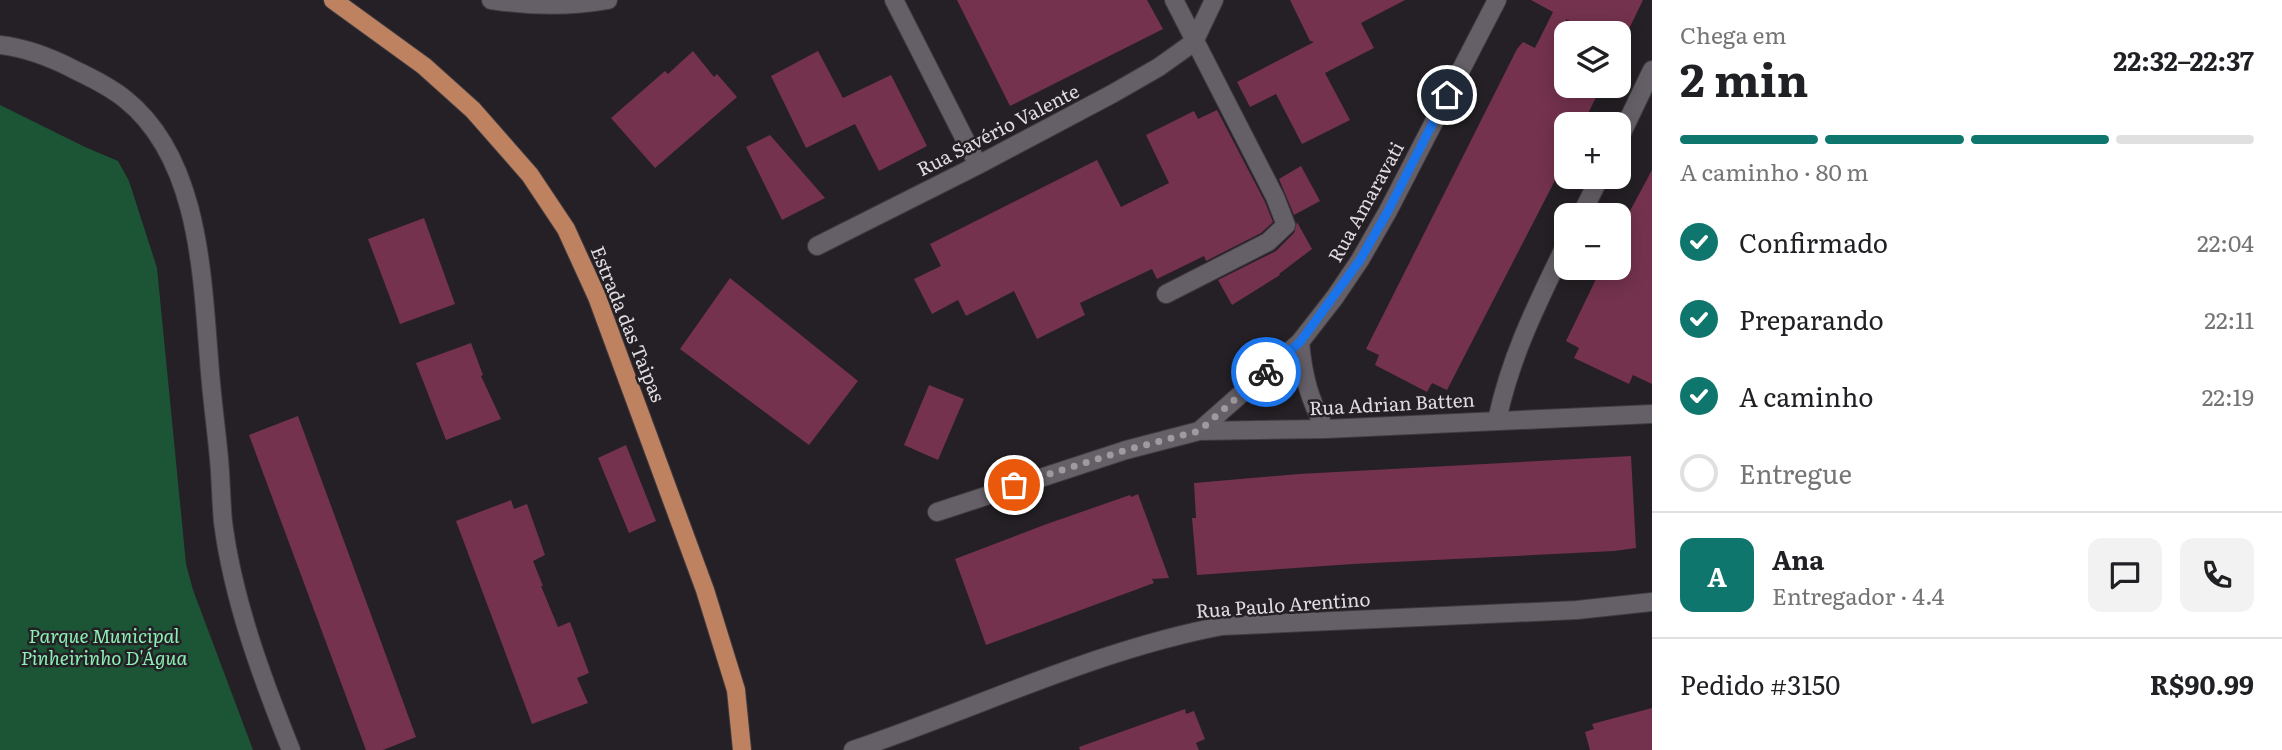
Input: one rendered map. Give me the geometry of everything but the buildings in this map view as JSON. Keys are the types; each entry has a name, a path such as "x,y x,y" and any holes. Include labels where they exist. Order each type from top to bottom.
{"main road":[{"name":"Estrada das Taipas","path":"333,0 424,66 473,110 530,175 566,229 597,297 624,368 729,662 736,690 742,750"}],"street":[{"path":"491,0 548,5 608,0"},
{"path":"894,0 978,165"},
{"path":"1166,294 1254,250 1279,234 1286,225 1275,197 1174,0"},
{"name":"Rua Savério Valente","path":"817,246 978,165 1159,67 1194,41 1214,0"},
{"name":"Rua Amaravati","path":"1199,431 1300,342 1335,297 1382,221 1497,0"},
{"path":"0,45 54,60 92,78 125,100 156,135 185,191 194,228 206,310 223,524 247,625 269,696 291,750"},
{"path":"1631,114 1652,70"},
{"path":"1497,420 1506,380 1520,339 1554,269"},
{"path":"1300,342 1303,375 1311,403 1325,429"},
{"name":"Rua Adrian Batten","path":"937,512 1126,450 1199,431 1325,429 1652,414"},
{"name":"Rua Paulo Arentino","path":"853,750 1126,649 1222,626 1577,610 1652,602"}],"green space":[{"name":"Parque Municipal Pinheirinho D'Água","path":"0,105 118,161 129,181 157,268 186,564 193,590 253,750 0,750"}],"way so far":[{"path":"1014,485 1126,450 1199,431 1266,372"}],"route":[{"path":"1266,372 1300,342 1360,260 1447,95"}]}
